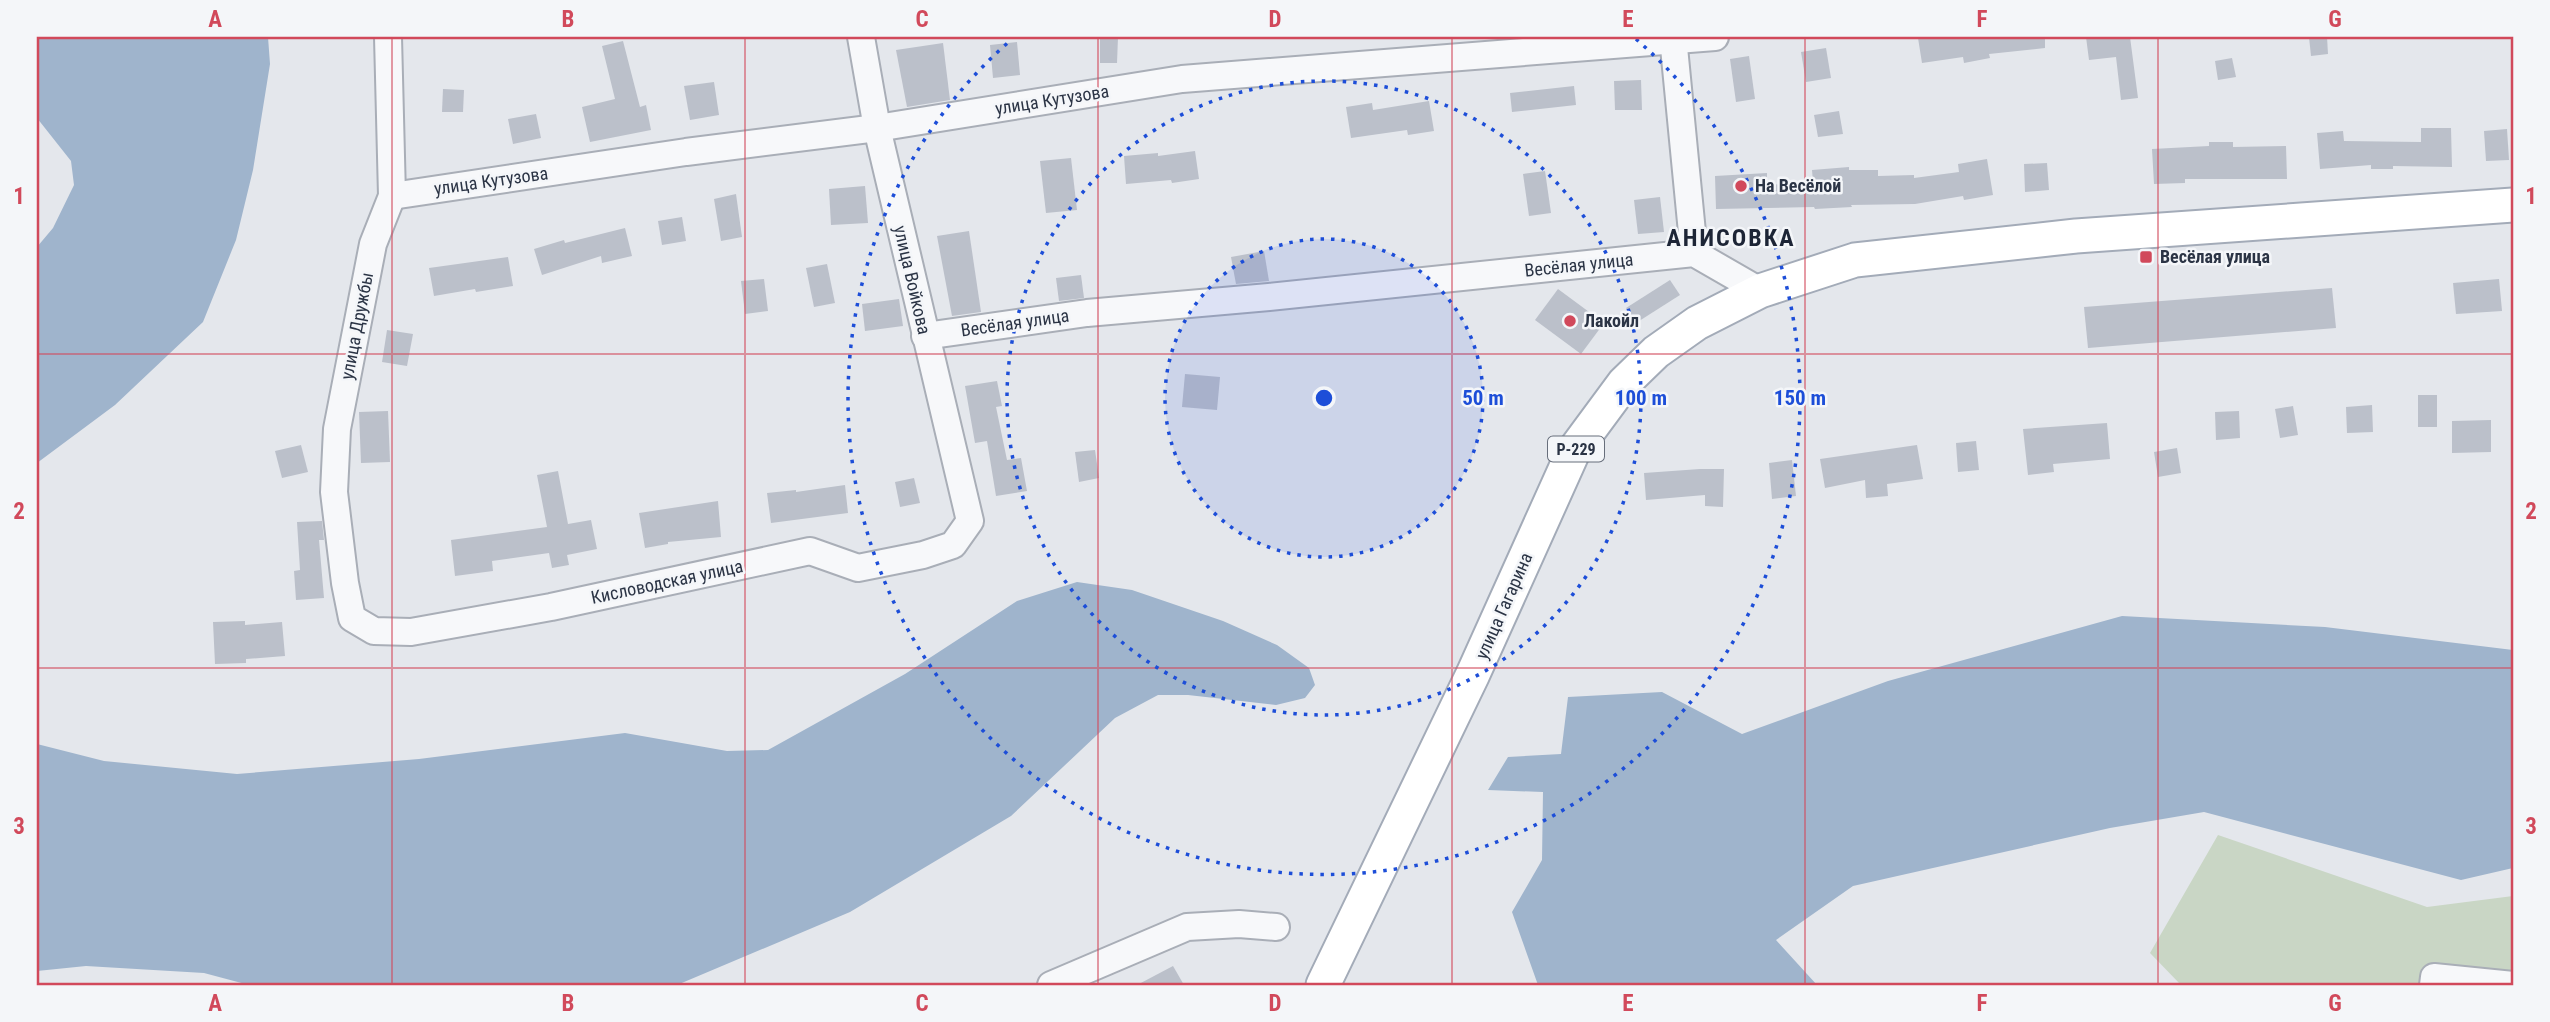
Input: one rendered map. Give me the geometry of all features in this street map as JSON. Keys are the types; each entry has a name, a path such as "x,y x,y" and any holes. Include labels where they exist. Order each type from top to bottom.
{"main road":[{"name":"Р-229","path":"1760,291 1855,260 2076,236 2513,205"},
{"name":"улица Гагарина","path":"1323,985 1473,674 1573,452 1623,383 1656,352 1697,323 1760,291"}],"street":[{"name":"улица Дружбы","path":"352,618 334,492 337,429 373,244 392,196 388,37"},
{"name":"улица Войкова","path":"861,37 877,128 970,522"},
{"name":"улица Кутузова","path":"392,196 686,152 877,128 1182,79 1715,37"},
{"path":"1673,39 1694,253 1760,291"},
{"name":"Весёлая улица","path":"925,336 1087,313 1694,253"},
{"name":"Кисловодская улица","path":"352,618 374,631 411,632 551,607 810,551 858,568 923,555 953,545 970,522"},
{"path":"1051,985 1187,927 1240,924 1276,927"},
{"path":"2433,985 2434,977 2513,985"}],"green space":[{"path":"2218,835 2427,907 2513,896 2513,985 2181,985 2150,953"}],"water":[{"path":"37,37 268,37 270,64 253,170 236,240 203,322 115,405 37,463 37,247 53,228 74,185 71,161 37,118"},
{"path":"1077,582 1132,590 1223,621 1277,645 1309,668 1315,685 1305,698 1276,705 1188,695 1158,695 1115,718 1011,816 850,912 677,985 249,985 204,973 86,966 37,971 37,744 104,761 237,774 419,759 625,733 727,751 768,750 905,674 1017,601"},
{"path":"2122,616 2325,627 2513,650 2513,868 2461,880 2204,812 2110,828 1853,886 1776,940 1817,985 1538,985 1512,912 1542,860 1543,792 1488,790 1508,757 1561,754 1568,697 1662,692 1742,734 1888,681"}],"building":[{"path":"1100,37 1118,37 1117,63 1100,63"},
{"path":"2045,37 2045,48 1989,54 1990,58 1964,63 1963,57 1922,63 1918,38"},
{"path":"2086,37 2130,37 2138,98 2121,100 2116,57 2089,60"},
{"path":"2309,37 2327,37 2328,54 2311,56"},
{"path":"623,41 640,107 646,105 651,130 590,142 582,107 615,99 602,46"},
{"path":"1017,42 1020,75 993,78 990,45"},
{"path":"943,43 950,100 907,107 896,50"},
{"path":"1826,48 1831,78 1806,82 1801,52"},
{"path":"1749,56 1755,99 1736,102 1730,59"},
{"path":"2232,58 2236,77 2218,80 2215,61"},
{"path":"1641,80 1642,110 1615,110 1614,81"},
{"path":"714,82 719,115 690,120 684,86"},
{"path":"1574,86 1576,105 1512,112 1510,93"},
{"path":"443,89 464,90 463,112 442,112"},
{"path":"1429,101 1434,131 1408,135 1407,130 1351,138 1346,107 1372,103 1373,110"},
{"path":"1839,111 1843,134 1818,137 1814,115"},
{"path":"536,114 541,138 513,144 508,119"},
{"path":"2421,128 2451,128 2452,167 2393,166 2393,169 2371,169 2371,165 2320,169 2317,133 2343,131 2344,141 2421,142"},
{"path":"2507,129 2509,160 2486,161 2484,131"},
{"path":"2209,142 2233,142 2233,147 2286,146 2287,179 2185,179 2185,183 2154,184 2152,149 2209,146"},
{"path":"1195,151 1199,179 1172,183 1171,180 1126,184 1124,156 1158,153 1158,156"},
{"path":"1071,158 1077,210 1046,213 1040,161"},
{"path":"1987,159 1993,195 1964,200 1963,196 1915,204 1851,205 1852,207 1815,209 1716,209 1715,176 1767,173 1767,185 1813,182 1812,170 1849,167 1849,170 1878,170 1878,176 1914,175 1914,178 1959,172 1958,164"},
{"path":"2047,163 2049,190 2025,192 2024,164"},
{"path":"1545,171 1551,213 1529,216 1523,174"},
{"path":"865,186 868,223 831,225 829,189"},
{"path":"736,194 742,237 721,241 714,199"},
{"path":"1660,197 1664,232 1638,234 1634,200"},
{"path":"682,217 686,241 662,245 658,221"},
{"path":"625,228 632,256 602,263 601,256 542,275 534,249"},
{"path":"969,231 981,312 952,316 937,236"},
{"path":"1264,251 1269,281 1236,284 1231,257"},
{"path":"508,257 513,286 434,296 429,268"},
{"path":"827,264 835,303 814,307 806,268"},
{"path":"1081,275 1084,298 1059,301 1056,278"},
{"path":"764,279 768,311 745,314 741,281"},
{"path":"2499,279 2502,311 2456,314 2453,283"},
{"path":"1670,280 1680,295 1636,323 1626,308"},
{"path":"2332,288 2336,328 2088,348 2084,307"},
{"path":"1558,289 1604,323 1581,354 1535,320"},
{"path":"899,299 903,326 865,331 862,304"},
{"path":"387,330 413,334 407,366 382,362"},
{"path":"1185,374 1220,377 1217,410 1182,407"},
{"path":"997,381 1002,406 996,407 1007,460 1021,458 1027,491 996,496 987,441 975,443 965,386"},
{"path":"2418,395 2437,395 2437,427 2418,427"},
{"path":"2372,405 2373,432 2347,433 2346,407"},
{"path":"2293,406 2298,435 2280,438 2275,409"},
{"path":"388,411 390,462 361,463 359,412"},
{"path":"2239,411 2240,438 2216,440 2215,412"},
{"path":"2491,420 2491,452 2452,453 2452,421"},
{"path":"2107,423 2110,459 2053,464 2054,472 2028,475 2023,429"},
{"path":"1976,441 1979,470 1958,472 1956,443"},
{"path":"301,445 308,472 282,478 275,451"},
{"path":"1917,445 1923,479 1887,484 1888,496 1866,498 1865,480 1825,488 1820,459"},
{"path":"2177,448 2181,473 2158,477 2154,452"},
{"path":"1095,450 1099,478 1079,482 1075,452"},
{"path":"1792,460 1796,496 1772,499 1769,463"},
{"path":"1724,469 1723,507 1705,506 1705,495 1646,500 1644,473"},
{"path":"558,471 568,524 591,520 597,549 567,555 569,565 552,568 549,553 492,561 493,571 455,576 451,540 547,527 537,475"},
{"path":"914,478 920,503 900,507 895,482"},
{"path":"845,485 848,513 771,523 767,493"},
{"path":"718,501 721,537 668,542 645,548 639,513"},
{"path":"322,521 324,540 319,540 324,598 296,600 294,571 300,570 297,522"},
{"path":"245,621 245,625 282,622 285,656 246,659 246,663 215,664 213,622"},
{"path":"1173,966 1184,985 1137,985"}],"place":[{"name":"На Весёлой","path":"1741,186"},
{"name":"Весёлая улица","path":"2146,257"},
{"name":"Лакойл","path":"1570,321"}],"district":[{"name":"АНИСОВКА","path":"1731,238"}]}
